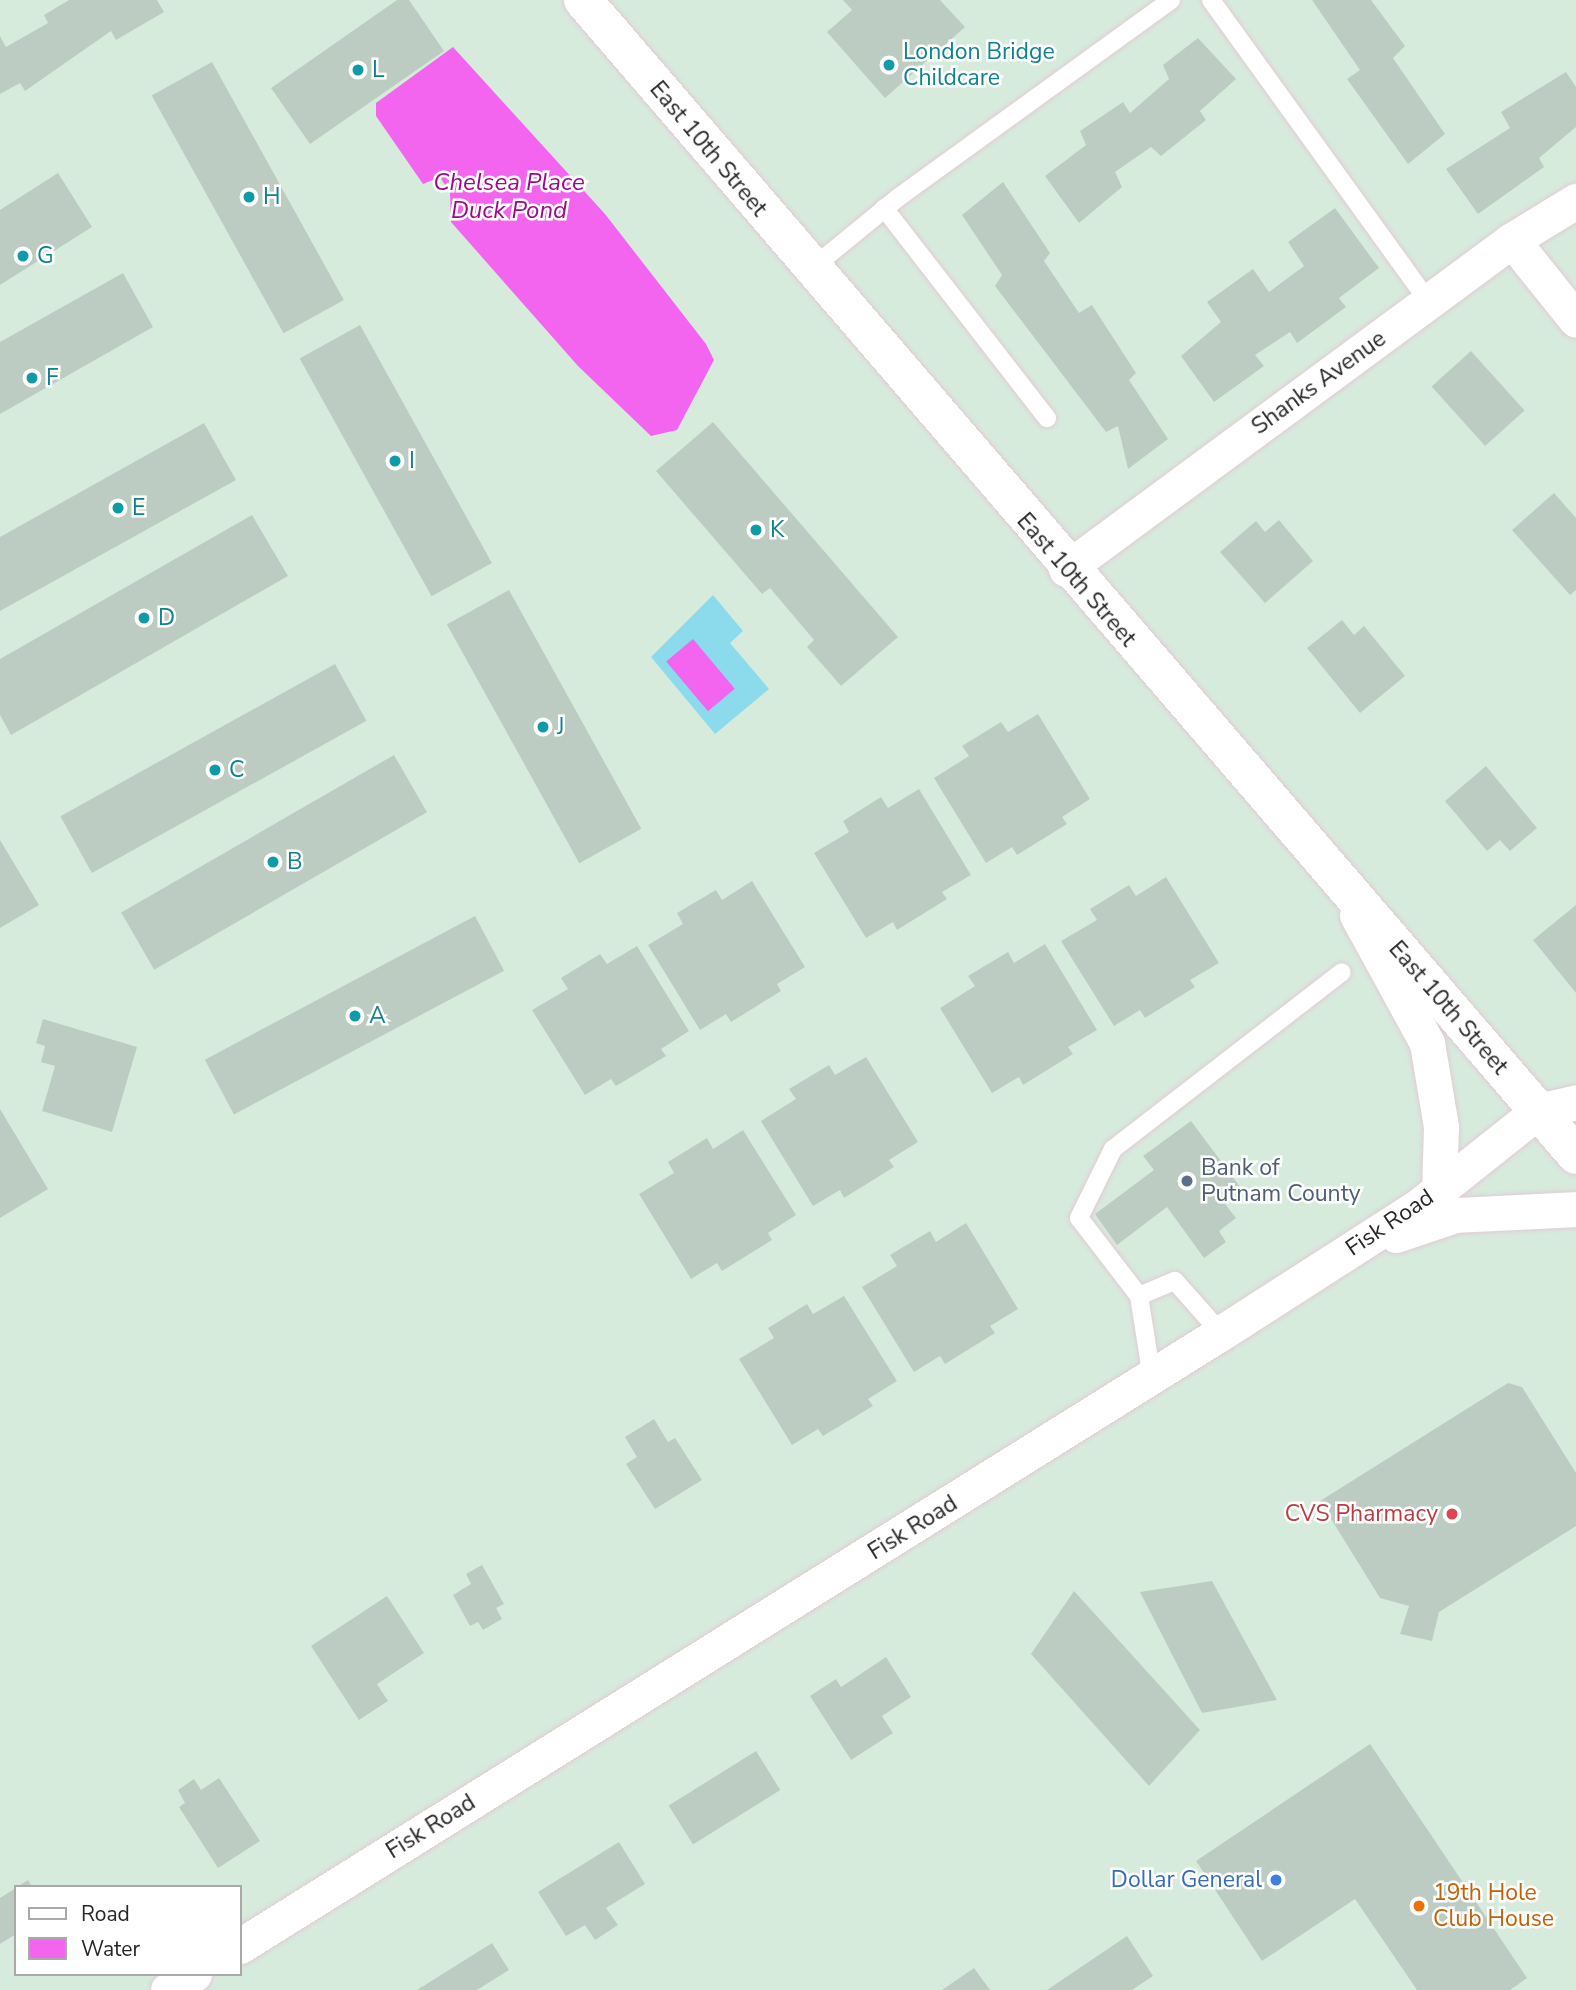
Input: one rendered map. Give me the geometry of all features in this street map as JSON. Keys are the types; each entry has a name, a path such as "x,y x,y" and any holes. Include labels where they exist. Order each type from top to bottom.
{"main road":[{"name":"East 10th Street","path":"583,0 1066,569 1576,1155"}],"street":[{"name":"Shanks Avenue","path":"1066,569 1512,240 1576,201"},
{"path":"1512,240 1576,320"},
{"path":"1342,887 1427,1043 1441,1127 1440,1190"},
{"name":"Fisk Road","path":"242,1945 1152,1378 1440,1190 1538,1111 1576,1102"},
{"path":"1349,1251 1455,1214 1576,1209"},
{"path":"168,1990 191,1976"}],"lane":[{"path":"811,270 884,208 1171,0"},
{"path":"1211,0 1429,302"},
{"path":"884,208 1047,418"},
{"path":"1152,1378 1139,1296 1079,1218 1113,1149 1342,972"},
{"path":"1139,1296 1175,1281 1221,1333"}],"shaded area":[{"path":"713,595 743,631 730,643 769,689 715,734 651,657"}],"water":[{"name":"Chelsea Place Duck Pond","path":"453,47 605,214 706,344 714,360 677,430 651,436 578,366 451,222 450,193 440,177 423,184 376,116 376,103"},
{"path":"693,639 735,689 708,711 666,661"}],"building":[{"path":"69,0 157,0 164,12 116,40 111,31 25,91 20,83 0,94 0,36 6,47 48,23 44,15"},
{"name":"L","path":"397,0 409,0 444,51 310,144 271,88"},
{"name":"London Bridge Childcare","path":"843,0 940,0 965,27 885,98 827,32 852,10"},
{"path":"1312,0 1371,0 1405,46 1393,58 1445,134 1408,164 1347,79 1360,70"},
{"path":"1198,38 1236,79 1200,111 1206,120 1161,156 1151,147 1115,172 1122,187 1079,223 1045,176 1086,145 1080,131 1123,102 1130,113 1169,79 1163,65"},
{"name":"H","path":"212,62 344,300 284,333 152,95"},
{"path":"1566,72 1576,87 1576,127 1539,158 1544,167 1478,214 1446,169 1510,128 1501,112"},
{"name":"G","path":"58,173 92,227 0,285 0,210"},
{"path":"1003,182 1050,253 1044,261 1079,313 1092,305 1136,373 1129,380 1168,439 1128,469 1118,426 1106,432 995,286 1002,275 962,215"},
{"path":"1335,208 1379,268 1339,298 1346,307 1297,343 1290,332 1255,355 1264,366 1214,402 1181,356 1221,322 1207,302 1253,269 1269,292 1304,266 1288,242"},
{"name":"F","path":"123,273 153,327 0,414 0,342"},
{"name":"I","path":"360,325 492,563 432,596 300,358"},
{"path":"1471,351 1525,410 1485,446 1432,386"},
{"name":"K","path":"713,422 898,637 841,686 807,647 814,640 770,588 762,594 656,471"},
{"name":"E","path":"204,423 236,480 0,611 0,537"},
{"path":"1554,493 1576,518 1576,590 1570,595 1512,530"},
{"name":"D","path":"252,515 288,576 11,735 0,715 0,659"},
{"path":"1279,520 1313,561 1265,603 1220,552 1256,521 1265,532"},
{"name":"J","path":"509,590 641,829 579,863 447,624"},
{"path":"1342,620 1354,635 1364,626 1405,676 1360,713 1307,648"},
{"name":"C","path":"335,664 367,721 92,873 60,816"},
{"path":"1038,714 1090,799 1062,817 1067,824 1017,855 1012,847 986,863 934,778 969,756 962,746 1001,722 1008,732"},
{"name":"B","path":"394,755 427,812 154,970 121,912"},
{"path":"1486,766 1537,828 1510,851 1500,840 1487,851 1445,801"},
{"path":"919,789 971,875 942,892 947,899 897,930 893,922 866,938 814,853 849,832 843,821 881,797 888,808"},
{"path":"0,840 39,905 0,928"},
{"path":"1166,877 1219,963 1190,980 1195,987 1145,1018 1140,1010 1114,1026 1061,941 1097,920 1090,909 1129,885 1136,896"},
{"path":"752,881 805,967 777,984 781,991 731,1022 726,1014 700,1030 648,945 683,924 677,913 716,890 722,900"},
{"path":"1576,905 1576,993 1533,940"},
{"name":"A","path":"475,916 504,971 234,1114 205,1060"},
{"path":"1045,944 1097,1030 1068,1047 1073,1054 1023,1085 1019,1077 992,1093 940,1008 975,986 968,976 1008,952 1014,963"},
{"path":"637,946 689,1031 661,1049 666,1056 616,1086 611,1079 585,1095 532,1010 568,989 561,978 600,954 607,964"},
{"path":"43,1019 137,1047 112,1132 42,1111 55,1066 41,1062 45,1046 36,1043"},
{"path":"866,1057 918,1142 889,1160 894,1167 844,1198 840,1190 813,1206 761,1121 796,1099 789,1089 829,1065 835,1075"},
{"path":"0,1109 48,1189 0,1218"},
{"name":"Bank of Putnam County","path":"1191,1121 1244,1192 1225,1204 1236,1218 1219,1231 1226,1242 1204,1258 1167,1207 1117,1245 1095,1214 1154,1170 1143,1156"},
{"path":"743,1130 796,1215 768,1233 772,1240 722,1271 717,1263 691,1279 639,1194 674,1173 668,1162 707,1138 713,1149"},
{"path":"966,1223 1018,1309 990,1326 995,1333 945,1364 940,1356 914,1372 862,1287 897,1266 890,1255 930,1231 936,1242"},
{"path":"844,1296 897,1381 868,1399 873,1406 823,1436 818,1429 792,1445 739,1359 774,1338 768,1328 807,1304 813,1314"},
{"name":"CVS Pharmacy","path":"1508,1383 1522,1387 1576,1473 1576,1526 1439,1612 1432,1641 1400,1634 1409,1606 1380,1598 1320,1501"},
{"path":"654,1419 668,1442 675,1438 702,1480 655,1509 626,1464 637,1457 625,1437"},
{"path":"482,1565 504,1604 496,1608 502,1619 483,1630 478,1622 470,1626 453,1595 471,1584 466,1574"},
{"path":"1212,1581 1277,1700 1202,1713 1140,1592"},
{"path":"1074,1591 1200,1730 1149,1786 1031,1654"},
{"path":"387,1596 424,1653 377,1684 388,1701 359,1720 311,1646"},
{"path":"886,1657 911,1697 882,1716 893,1733 851,1760 810,1696 836,1679 841,1687"},
{"path":"1370,1744 1527,1978 1510,1990 1417,1990 1355,1899 1262,1961 1196,1861"},
{"path":"756,1751 780,1790 693,1845 669,1806"},
{"path":"219,1778 260,1841 218,1868 179,1807 185,1803 178,1790 194,1779 201,1790"},
{"path":"619,1842 645,1884 606,1908 618,1925 595,1940 585,1925 566,1936 538,1892"},
{"path":"14,1889 14,1935 0,1944 0,1898"},
{"path":"1127,1936 1153,1976 1132,1990 1047,1990"},
{"path":"492,1943 509,1970 477,1990 417,1990"},
{"path":"974,1968 990,1990 942,1990"}],"place":[{"name":"London Bridge Childcare","path":"889,65"},
{"name":"L","path":"358,70"},
{"name":"H","path":"249,197"},
{"name":"G","path":"23,256"},
{"name":"F","path":"32,378"},
{"name":"I","path":"395,461"},
{"name":"E","path":"118,508"},
{"name":"K","path":"756,530"},
{"name":"D","path":"144,618"},
{"name":"J","path":"543,727"},
{"name":"C","path":"215,770"},
{"name":"B","path":"273,862"},
{"name":"A","path":"355,1016"},
{"name":"Bank of Putnam County","path":"1187,1181"},
{"name":"CVS Pharmacy","path":"1452,1514"},
{"name":"Dollar General","path":"1276,1880"},
{"name":"19th Hole Club House","path":"1419,1906"}]}
